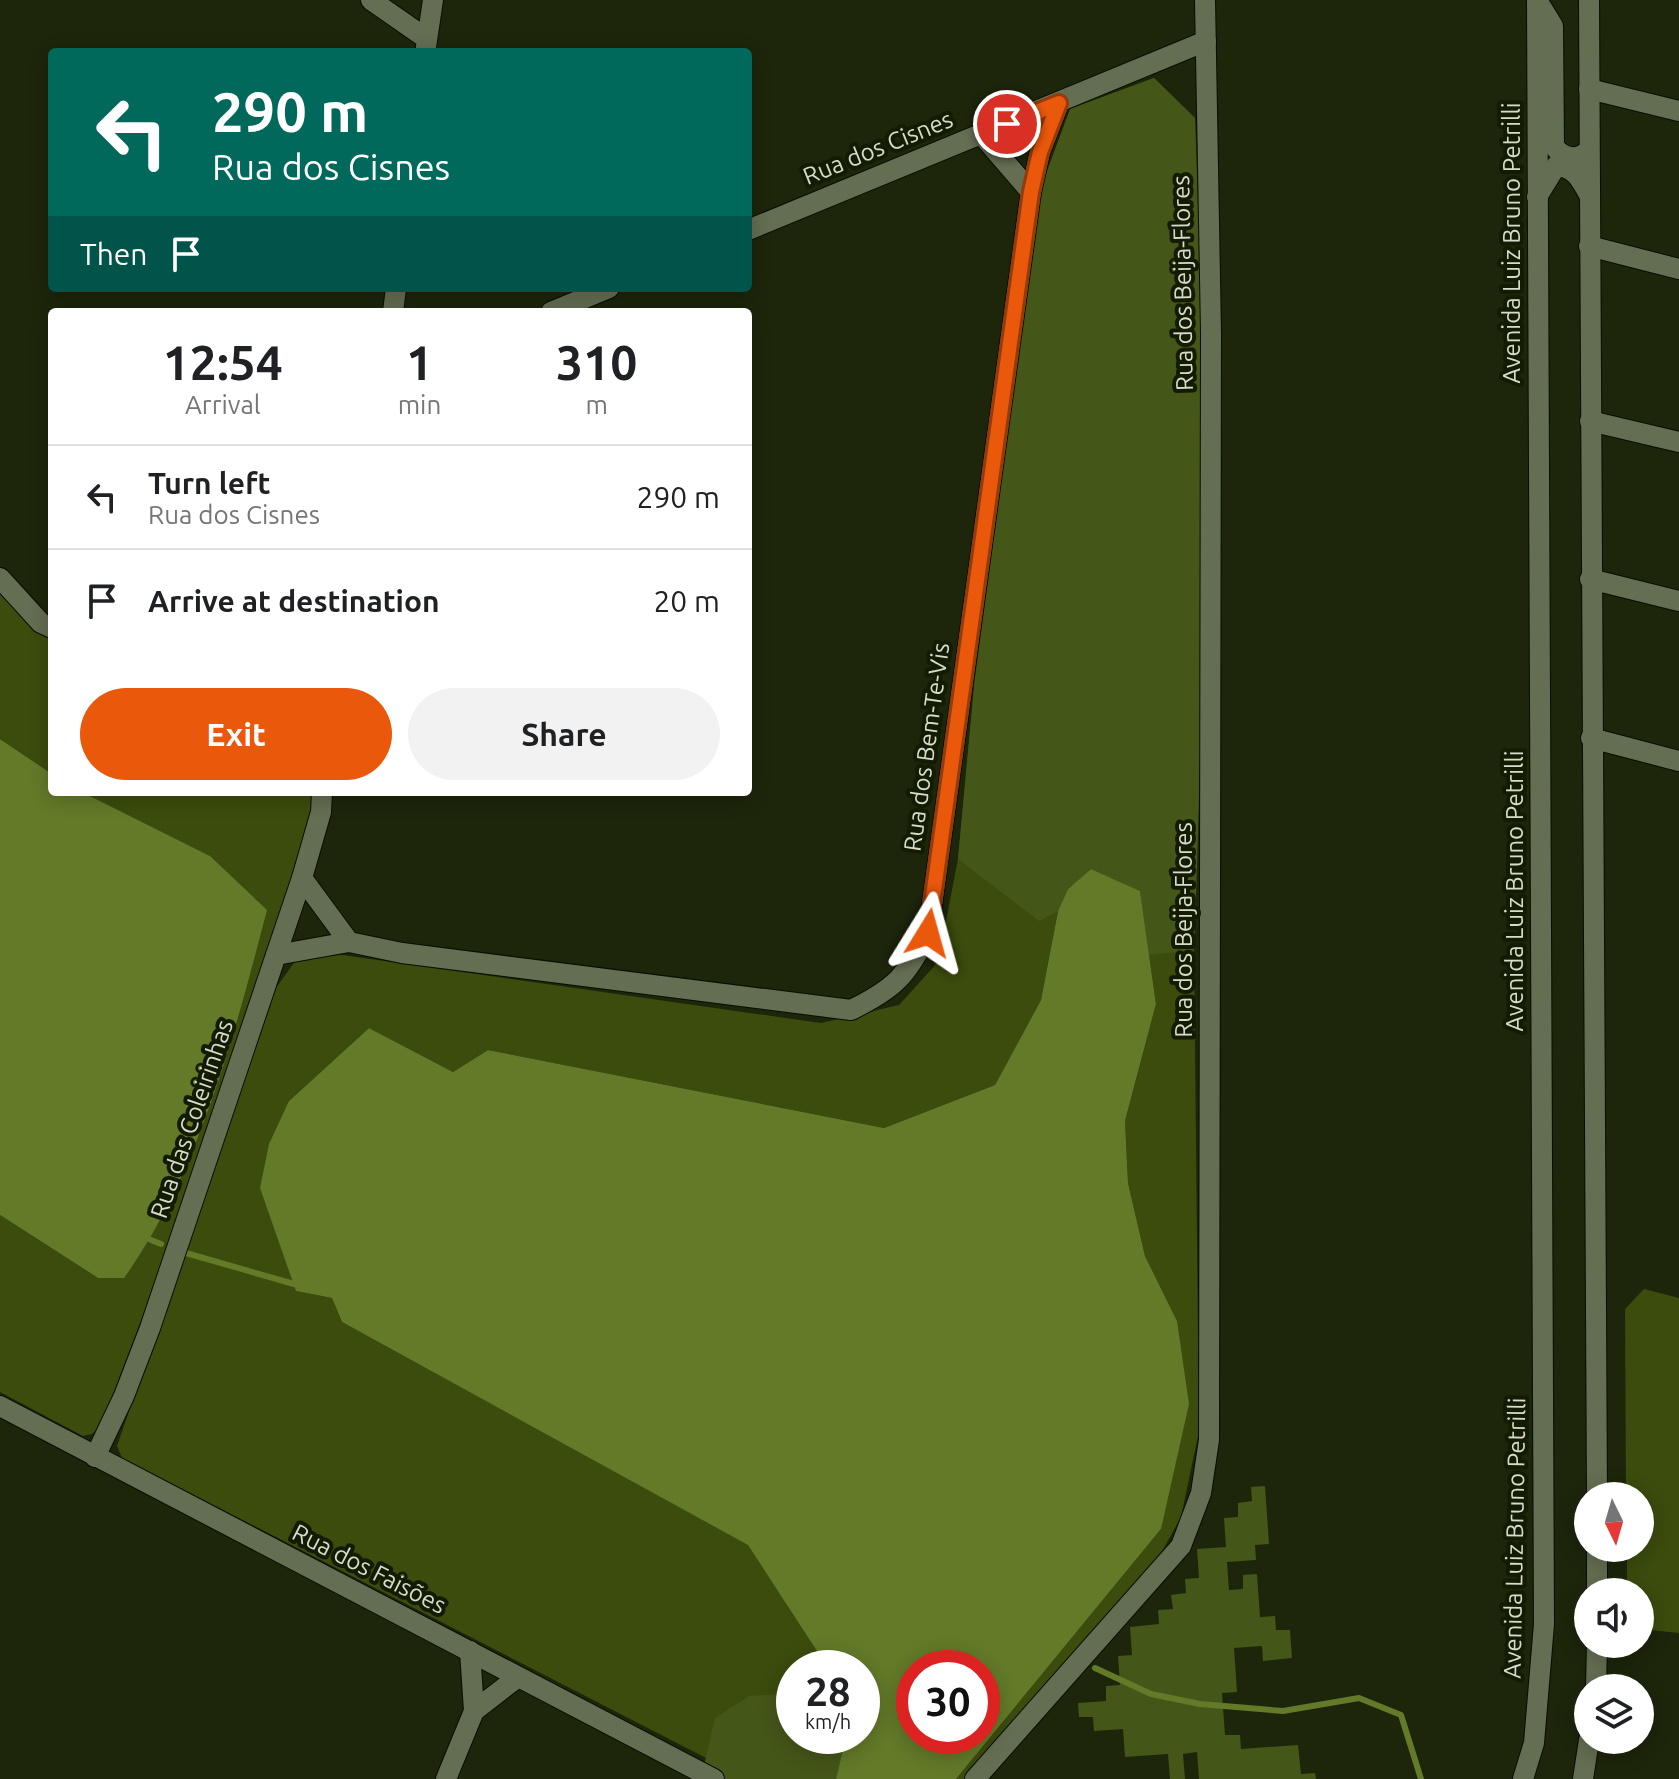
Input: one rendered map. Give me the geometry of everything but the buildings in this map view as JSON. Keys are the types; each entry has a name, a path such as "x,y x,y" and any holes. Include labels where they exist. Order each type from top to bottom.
{"street":[{"path":"371,0 427,46"},
{"path":"427,46 433,0"},
{"name":"Rua dos Beija-Flores","path":"975,1779 1181,1546 1201,1493 1209,1440 1211,333 1205,0"},
{"path":"1537,0 1553,26 1554,146 1562,155 1574,158 1589,150"},
{"name":"Avenida Luiz Bruno Petrilli","path":"1523,1779 1534,1743 1544,1624 1537,0"},
{"path":"1589,0 1597,1482"},
{"name":"Rua dos Cisnes","path":"752,228 1206,41"},
{"path":"1589,89 1679,111"},
{"name":"Rua dos Bem-Te-Vis","path":"276,955 349,942 402,953 851,1010 886,993 910,970 928,933 1031,192 1040,152 1059,103"},
{"path":"981,134 1031,192"},
{"path":"1537,197 1556,166 1565,167 1579,176 1589,195"},
{"path":"1589,246 1679,269"},
{"path":"561,308 599,292"},
{"path":"1590,421 1679,442"},
{"path":"0,578 41,623 48,626"},
{"path":"1590,579 1679,601"},
{"path":"1591,738 1679,761"},
{"name":"Rua das Coleirinhas","path":"95,1457 124,1396 150,1328 302,878 321,812 322,796"},
{"path":"302,878 349,942"},
{"name":"Rua dos Faisões","path":"0,1406 714,1779"},
{"path":"446,1779 474,1711 470,1651"},
{"path":"474,1711 518,1677"},
{"path":"1583,1779 1587,1754"}],"shaded area":[{"path":"1154,78 1195,118 1202,635 1194,951 1199,1431 1181,1517 1160,1555 1000,1741 1000,1725 1161,1529 1177,1321 1145,1256 1128,1183 1125,1121 1156,1004 1140,891 1091,869 1068,889 1058,911 1041,1000 995,1085 884,1128 488,1050 453,1072 369,1028 289,1101 296,1291 332,1298 342,1322 749,1545 816,1650 776,1650 776,1754 842,1754 836,1779 747,1779 122,1458 117,1446 276,988 298,957 342,955 821,1023 899,1005 938,962 958,859 975,677 1070,109"},
{"path":"1154,78 1195,118 1203,534 1194,950 1149,955 1140,891 1091,869 1068,889 1058,911 1039,921 958,859 975,677 1041,187 1070,109"},
{"path":"0,591 48,631 48,771 0,739"},
{"path":"0,739 48,771 48,796 90,796 210,856 267,910 242,1005 193,1149 150,1238 124,1278 98,1278 0,1215"},
{"path":"90,796 314,796 315,799 299,869 169,1247 101,1426 92,1434 83,1436 0,1392 0,1215 98,1278 210,856"},
{"path":"1091,869 1140,891 1156,1004 1125,1121 1128,1183 1145,1256 1177,1321 1189,1404 1161,1529 1000,1725 1000,1650 896,1650 896,1754 976,1754 956,1779 836,1779 842,1754 880,1754 880,1650 816,1650 748,1545 342,1322 332,1298 296,1291 260,1188 269,1144 289,1101 369,1028 453,1072 488,1050 884,1128 995,1085 1041,1000 1058,911 1068,889"},
{"path":"1644,1289 1679,1298 1679,1633 1654,1630 1654,1578 1627,1578 1627,1562 1654,1562 1654,1482 1626,1482 1625,1309"},
{"path":"1265,1486 1269,1544 1255,1545 1256,1560 1227,1562 1229,1590 1243,1589 1243,1575 1257,1574 1260,1617 1275,1616 1276,1630 1290,1630 1292,1658 1263,1661 1262,1646 1234,1648 1237,1692 1222,1693 1225,1735 1240,1735 1241,1749 1298,1745 1301,1774 1315,1773 1316,1779 1199,1779 1197,1752 1183,1754 1185,1779 1170,1779 1168,1754 1125,1757 1123,1729 1094,1731 1093,1717 1079,1717 1078,1703 1106,1701 1106,1686 1120,1685 1118,1656 1132,1655 1130,1627 1159,1624 1158,1610 1173,1609 1171,1595 1186,1593 1185,1579 1199,1578 1197,1549 1226,1547 1224,1518 1238,1517 1238,1503 1252,1501 1251,1487"},
{"path":"776,1694 776,1754 842,1754 836,1779 701,1779 715,1718 749,1696"},
{"path":"976,1754 989,1754 967,1779 956,1779"}],"waterway":[{"path":"151,1240 161,1244"},
{"path":"186,1253 294,1284"},
{"path":"1095,1668 1151,1694 1200,1704 1283,1711 1359,1698 1401,1715 1421,1779"}],"route":[{"path":"928,933 1031,192 1040,152 1059,103 1007,124"}]}
